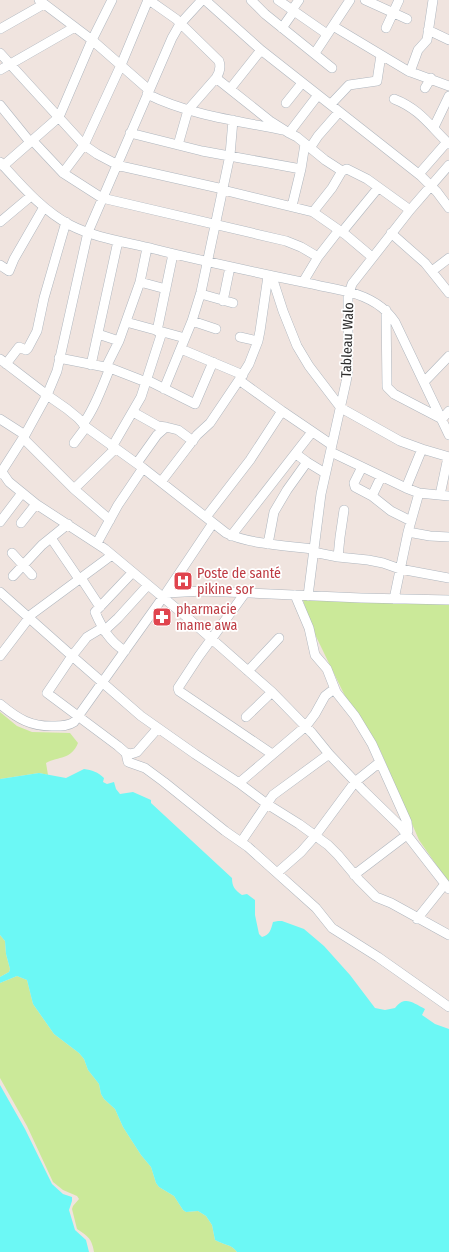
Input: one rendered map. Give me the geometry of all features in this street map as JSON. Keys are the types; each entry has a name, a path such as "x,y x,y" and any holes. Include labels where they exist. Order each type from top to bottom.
{"street":[{"path":"63,173 84,145 121,65 148,0 169,14 219,60 220,69 216,78 188,110 178,145"},
{"path":"202,0 180,24 172,38 116,164 88,232 57,371 24,437 1,471 9,482 36,504 97,543 132,573 165,595 211,639 272,692 306,726 355,782 407,834 447,887 417,919"},
{"path":"205,0 302,83 331,104 419,174 449,208"},
{"path":"251,0 282,28 332,68"},
{"path":"278,0 327,34"},
{"path":"282,28 299,0"},
{"path":"315,53 350,0"},
{"path":"365,0 407,19"},
{"path":"386,28 399,0"},
{"path":"410,72 418,50 426,40 433,0"},
{"path":"108,1 59,117 1,164 31,196 44,207 66,222 88,232 147,248 349,292 368,298 386,310 395,322 449,435"},
{"path":"0,29 42,2 92,40 121,65 148,92 172,106 286,131"},
{"path":"333,26 410,72 431,78 449,86"},
{"path":"0,70 75,27"},
{"path":"428,30 449,40"},
{"path":"230,89 262,50"},
{"path":"0,53 84,145 97,154 116,164 313,212 340,231 372,257"},
{"path":"331,104 350,85 380,80 381,55"},
{"path":"216,78 342,171"},
{"path":"425,88 431,78"},
{"path":"286,103 302,83"},
{"path":"286,131 318,95"},
{"path":"394,99 416,110 448,143 419,174"},
{"path":"434,127 448,100"},
{"path":"0,105 31,141 63,173 102,198 286,241 302,247 318,257"},
{"path":"292,206 307,146 340,112"},
{"path":"164,389 192,321 201,294 230,155 234,120"},
{"path":"130,133 202,151 301,169"},
{"name":"Tableau Walo","path":"308,596 313,551 325,473 341,408 348,371 347,338 349,292 352,284 372,257 449,165"},
{"path":"313,212 332,188 342,171 345,169 366,179 410,210"},
{"path":"303,282 318,257 378,188"},
{"path":"0,222 31,196"},
{"path":"0,265 9,271 14,259 44,207"},
{"path":"66,222 36,331 26,350 19,347 3,361 46,395 67,409 78,418 84,426 140,465 231,536 338,557 368,560 400,569 449,578"},
{"path":"391,233 413,251 432,271 449,293"},
{"path":"91,365 118,241"},
{"path":"74,443 99,395 140,282 147,248"},
{"path":"74,489 114,448 141,397 160,332 173,254"},
{"path":"432,271 449,258"},
{"path":"223,301 230,267"},
{"path":"161,482 193,441 210,423 241,378 258,341 270,276"},
{"path":"181,349 213,362 241,378 331,448 362,467 381,477 419,493 445,496 449,457 400,441 341,408 309,366 297,346 270,276"},
{"path":"140,282 166,289"},
{"path":"201,294 234,303"},
{"path":"386,310 385,337 387,387 394,394 442,419"},
{"path":"192,321 216,329"},
{"path":"126,322 185,338"},
{"path":"98,334 119,341"},
{"path":"240,337 258,341"},
{"path":"424,382 449,356"},
{"path":"59,358 108,367 146,381 195,404 213,362"},
{"path":"0,704 23,721 35,725 69,725 74,722 165,595 209,520 282,411"},
{"path":"442,419 449,411"},
{"path":"133,412 158,426 178,430 193,441"},
{"path":"0,419 24,437 74,489 110,520"},
{"path":"97,543 157,435 166,427"},
{"path":"231,536 312,432"},
{"path":"406,488 422,449"},
{"path":"296,454 325,473"},
{"path":"268,544 274,512 287,490 307,462"},
{"path":"362,467 354,485 355,487 372,496 391,511 411,521"},
{"path":"372,496 381,477"},
{"path":"0,522 22,493"},
{"path":"394,599 408,532 419,493"},
{"path":"21,524 36,504"},
{"path":"338,557 344,510"},
{"path":"13,576 23,564 68,524"},
{"path":"408,532 430,536 449,537"},
{"path":"51,538 100,608"},
{"path":"12,553 32,575"},
{"path":"0,656 28,617 112,555"},
{"path":"125,651 120,648 103,629 95,612 132,573"},
{"path":"148,585 118,618 103,629 90,635 72,656 47,693 126,753 131,754 137,752 158,728"},
{"path":"165,595 203,591 449,600"},
{"path":"0,592 141,716 334,850 354,875 376,897 391,903 417,919 449,935"},
{"path":"245,593 179,685 178,690 272,754"},
{"path":"295,595 309,628 315,655 327,669 334,689 364,730 407,822 407,834 354,875"},
{"path":"248,671 279,638"},
{"path":"239,783 306,726 325,696 334,689"},
{"path":"246,717 272,692"},
{"path":"126,753 127,759 131,764 140,766 155,775 241,842 316,908 332,928 378,957 449,1006"},
{"path":"241,842 275,794 329,754"},
{"path":"277,873 301,852 315,836 355,782 380,762"}],"green space":[{"path":"303,600 449,604 449,883 419,840 380,750 345,696 324,653 310,624"},
{"path":"0,712 17,726 32,732 70,733 78,743 68,755 46,763 48,775 39,773 0,779"},
{"path":"0,935 5,941 6,954 10,969 9,972 0,977"},
{"path":"17,976 27,980 33,1004 54,1034 79,1053 84,1059 88,1070 99,1084 101,1094 104,1099 115,1109 123,1127 141,1155 151,1167 156,1183 159,1187 174,1196 186,1212 198,1211 206,1216 212,1225 215,1240 230,1246 237,1252 94,1252 89,1238 77,1229 72,1209 79,1199 77,1196 63,1190 53,1182 27,1126 0,1078 0,983"}],"water":[{"path":"84,769 99,774 104,778 103,782 107,784 114,782 116,789 120,794 133,792 151,800 151,803 232,878 233,886 237,892 242,895 247,894 255,900 255,915 259,934 262,937 265,936 271,929 273,922 278,921 304,929 324,946 350,975 375,1008 385,1010 395,1008 402,1002 409,1001 425,1009 422,1015 435,1024 449,1029 449,1252 237,1252 230,1246 215,1240 212,1225 206,1216 198,1211 186,1212 174,1196 159,1187 156,1183 151,1167 141,1155 123,1127 115,1109 104,1099 101,1094 99,1084 88,1070 84,1059 79,1053 54,1034 33,1004 27,980 17,976 0,983 0,977 9,972 10,969 6,954 5,941 0,935 0,779 39,773 66,778"},
{"path":"0,1085 25,1129 52,1184 63,1194 72,1197 69,1210 75,1230 86,1240 89,1252 0,1252"}],"place":[{"name":"Poste de santé pikine sor","path":"183,581"},
{"name":"pharmacie mame awa","path":"162,617"}]}
